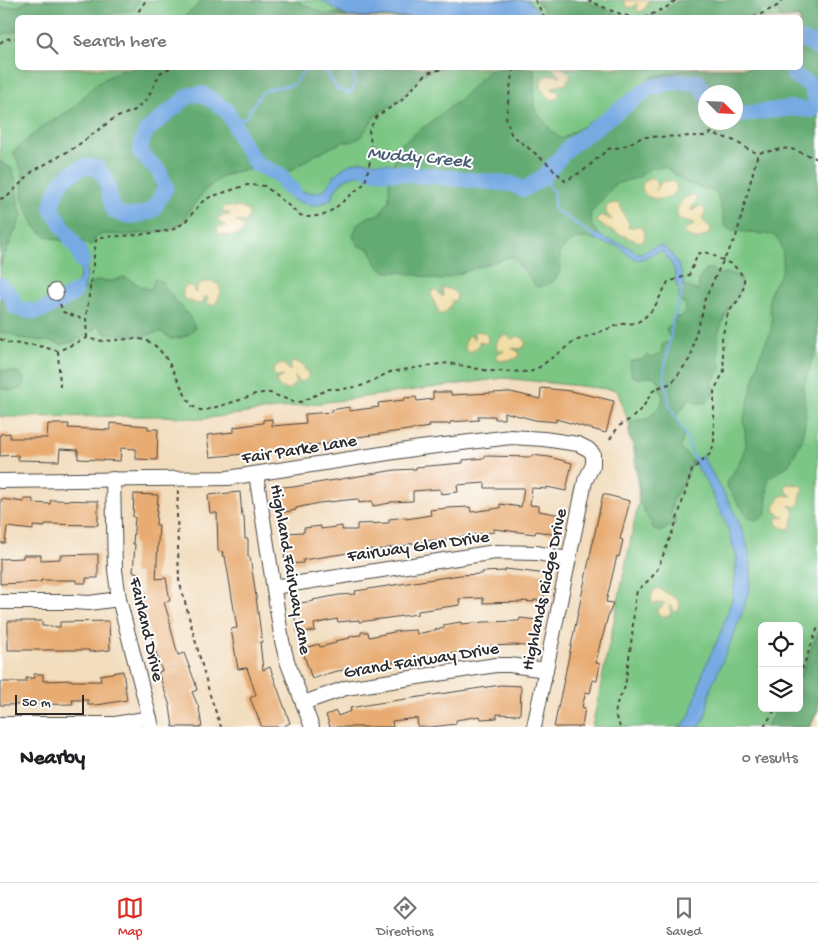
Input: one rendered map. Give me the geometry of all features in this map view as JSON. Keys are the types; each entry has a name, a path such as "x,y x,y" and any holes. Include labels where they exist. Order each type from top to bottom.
{"street":[{"name":"Fair Parke Lane","path":"0,480 228,478 438,446 512,437 578,444 588,449 594,460"},
{"name":"Highlands Ridge Drive","path":"534,727 584,481 594,460"},
{"name":"Highland Fairway Lane","path":"256,474 282,641 312,727"},
{"name":"Fairland Drive","path":"113,480 114,570 119,599 151,722"},
{"name":"Fairway Glen Drive","path":"274,587 495,552 537,554 568,559"},
{"path":"0,602 89,603 119,599"},
{"name":"Grand Fairway Drive","path":"303,703 346,688 510,664 546,670"},
{"path":"0,724 115,724 151,722"}],"path":[{"path":"136,15 146,0"},
{"path":"535,0 542,15"},
{"path":"588,0 624,15"},
{"path":"651,15 667,8 676,0"},
{"path":"759,15 780,4 781,0"},
{"path":"0,43 5,39 15,38"},
{"path":"0,199 8,196 32,172 74,148 113,119 135,110 147,99 160,73 166,70"},
{"path":"87,338 86,320 94,247 96,240 101,236 132,236 172,230 184,223 202,202 210,197 247,185 264,186 300,216 315,217 334,209 365,182 367,178 372,144 369,130 377,116 401,101 427,73 438,70"},
{"path":"513,70 506,117 511,134 547,163 565,181 583,171 608,149 622,147 643,137 704,136 711,133 735,141 758,153 790,148 818,159"},
{"path":"610,438 619,426 632,418 643,407 652,392 672,383 691,357 695,336 703,312 704,301 736,237 758,153"},
{"path":"0,339 9,343 34,345 58,351 87,338 100,342 148,340 155,344 171,367 186,398 192,406 200,410 216,408 263,393 270,393 294,402 300,402 329,389 361,386 390,372 440,364 448,363 489,371 530,372 575,341 613,326 636,323 643,319 654,308 668,282 684,277 692,271 698,254 703,252 724,260 740,272 744,279 744,286 740,298 728,313 722,338 724,371 714,391 714,443 711,453 692,470 676,523 658,568 652,577 637,591 625,687 617,703 615,715 620,727"},
{"path":"61,306 63,312 86,320"},
{"path":"58,351 60,387"},
{"path":"178,479 179,580 210,696 221,727"},
{"path":"803,667 818,627"},
{"path":"764,727 773,712"}],"green space":[{"path":"0,0 818,0 818,710 810,727 592,727 639,500 632,433 617,390 504,378 202,419 163,416 0,417"},
{"path":"31,0 138,0 134,10 108,15 15,15 15,31 0,35 0,8 19,6"},
{"path":"203,0 296,1 325,14 341,13 344,15 186,15"},
{"path":"535,0 583,0 620,15 545,15 543,8"},
{"path":"679,0 818,0 818,343 803,387 806,415 802,440 789,465 768,478 766,514 759,520 748,518 728,488 727,483 738,465 746,446 744,419 760,355 771,331 770,294 780,276 783,265 783,253 780,242 773,235 730,230 725,226 718,195 712,191 686,183 665,167 650,168 639,177 615,184 590,214 592,226 598,233 594,239 583,238 568,244 560,252 558,276 550,283 537,287 512,256 440,280 402,272 386,272 377,265 370,249 359,246 353,237 357,225 368,217 380,214 389,200 389,178 399,146 457,102 490,70 534,70 534,108 551,130 561,139 601,115 652,77 684,70 803,70 803,15 780,15 780,13 765,9 754,15 654,15 665,11"},
{"path":"466,11 486,15 454,15"},
{"path":"120,70 434,70 422,75 402,98 376,115 360,138 351,142 343,142 315,155 287,173 271,178 260,170 242,170 223,176 206,189 183,222 169,230 129,235 103,234 95,238 91,246 79,240 66,242 46,236 35,227 22,198 23,172 13,152 43,126 71,110 95,85"},
{"path":"0,161 12,169 22,215 0,266"},
{"path":"707,269 712,269 718,275 724,273 741,278 741,287 738,296 728,309 718,333 718,360 721,368 713,381 713,395 706,403 697,403 690,398 675,418 680,427 685,431 680,448 693,461 686,478 673,499 671,514 676,521 674,526 670,526 660,532 654,529 638,499 640,492 637,454 629,437 629,429 632,421 648,419 661,405 663,397 657,378 651,376 640,378 632,376 630,365 631,361 641,360 647,355 651,358 661,353 662,345 670,339 666,328 674,323 675,317 681,317 684,314 686,305 678,299 680,288 684,285 697,291 699,279"},
{"path":"123,277 148,289 152,289 154,279 162,282 173,298 186,311 195,327 193,330 185,336 171,339 161,332 142,336 104,333 98,325 89,334 61,345 54,342 19,338 9,333 0,332 0,287 6,287 15,296 17,306 54,308 67,304 96,281 112,281"},
{"path":"0,370 21,373 24,380 22,389 12,391 0,388"},
{"path":"818,632 818,710 810,727 766,727 775,712 803,712 803,669"}],"sand":[{"path":"625,0 648,0 649,2 644,10 640,12 637,11 637,3 632,8 625,6"},
{"path":"554,70 565,70 571,74 566,84 552,87 553,90 559,91 559,96 554,100 546,96 541,84 544,77 548,75 561,76"},
{"path":"650,178 655,180 656,190 662,181 671,181 676,184 677,190 662,199 650,198 643,190 642,184"},
{"path":"691,195 696,197 697,200 691,209 692,211 699,206 702,207 706,211 702,218 711,228 710,233 698,239 691,238 684,232 685,229 694,225 693,222 680,219 677,214 678,206"},
{"path":"616,203 620,204 622,212 629,223 628,228 638,226 643,228 645,233 644,240 641,242 630,238 612,231 597,222 601,215 612,220 606,213 606,207"},
{"path":"226,206 243,208 249,212 248,219 244,222 235,221 244,226 243,232 230,236 217,232 218,227 226,226 218,221 218,218 229,215 230,213 223,212 222,210"},
{"path":"203,282 213,282 219,285 221,293 215,305 207,304 208,298 205,296 203,303 197,304 183,298 183,289 188,285 193,287 196,293 197,287"},
{"path":"442,288 451,290 457,295 456,300 452,301 448,310 440,315 431,295 432,291 435,290 443,297"},
{"path":"476,331 487,335 488,342 485,344 479,341 479,346 470,352 465,349 466,341 470,335 474,340 474,333"},
{"path":"506,335 512,339 518,336 526,342 524,347 520,349 512,348 519,352 519,356 515,359 500,361 496,357 497,354 504,351 498,350 496,344 499,339"},
{"path":"294,361 304,366 308,372 308,377 304,381 299,382 295,376 296,382 287,390 276,383 277,379 284,376 278,377 273,374 274,368 279,364 284,364 290,371 291,363"},
{"path":"788,484 801,485 803,488 799,504 794,507 789,505 795,512 790,529 782,528 776,524 777,518 785,517 775,512 774,506 782,495 792,496 786,491 785,487"},
{"path":"658,588 677,599 680,604 677,612 669,606 671,613 669,616 664,617 658,614 657,610 665,603 652,603 651,599 653,591"}],"water":[{"path":"321,0 527,0 537,9 539,15 486,15 466,11 452,15 345,15"},
{"path":"360,161 392,164 389,178 361,175 347,178 340,183 331,200 314,206 293,200 271,178 287,173 297,191 318,192 327,187 338,172 348,165"},
{"path":"598,233 601,237 627,246 636,253 658,246 668,250 682,274 684,285 677,287 674,269 664,252 658,252 641,259 634,259 617,246 594,239"},
{"path":"79,240 86,264 86,280 79,295 67,304 57,307 53,299 71,290 79,279 80,266 78,259 66,242"},
{"path":"702,456 728,501 744,535 749,552 750,585 740,619 711,687 707,710 702,723 699,727 679,727 684,724 690,715 704,669 721,632 733,596 737,558 726,523 707,483 693,461"}],"building":[{"path":"541,388 571,391 614,401 606,433 556,419 556,422 535,420 504,412 504,419 495,419 495,416 478,416 479,420 450,422 450,424 429,424 430,427 329,441 329,444 304,445 258,453 210,457 207,435 234,432 234,427 263,423 263,420 272,419 272,426 306,423 305,414 332,412 331,410 349,407 349,411 379,407 378,403 404,400 404,398 416,397 417,401 433,399 433,392 451,392 451,395 511,392 540,399"},
{"path":"110,423 148,426 148,429 158,429 157,460 136,459 136,449 121,448 120,461 78,459 78,450 60,449 59,461 18,460 18,455 0,456 0,434 10,433 10,438 47,438 48,424 69,424 68,428 110,430"},
{"path":"532,455 572,463 566,491 547,487 547,489 532,488 530,505 539,506 539,511 561,515 557,535 536,531 535,534 494,529 494,532 434,540 387,549 365,550 366,553 348,553 303,560 303,563 285,564 283,533 304,532 304,528 321,526 321,529 342,526 342,530 357,530 357,524 389,523 389,519 406,517 406,519 431,515 430,510 448,508 470,507 471,512 500,508 500,504 521,507 524,488 485,488 485,483 457,485 458,492 441,494 440,489 413,491 413,501 390,502 373,506 372,501 359,503 358,499 319,503 279,513 275,488 293,487 395,470 416,469 416,467 463,463 463,460 485,458 485,456 531,457"},
{"path":"240,492 245,539 248,539 248,557 250,557 262,642 260,642 263,670 270,667 290,723 282,727 262,727 250,698 256,695 247,668 238,669 231,629 237,628 225,556 222,556 223,552 218,551 217,513 210,513 208,495"},
{"path":"134,494 158,495 156,525 159,525 156,579 166,578 170,601 164,602 178,655 184,653 195,682 197,690 192,692 199,708 202,727 173,727 170,706 158,672 162,671 141,605 139,593 143,593 140,573 133,572 135,544 133,544"},
{"path":"603,494 630,501 620,539 623,540 619,557 617,556 606,602 613,603 601,639 596,663 600,664 597,681 593,680 590,693 586,692 582,707 585,708 582,727 554,727"},
{"path":"1,499 24,502 24,499 33,499 33,503 50,504 51,500 98,501 98,525 45,524 45,527 33,526 33,530 7,527 5,543 0,543"},
{"path":"98,554 98,578 86,578 86,583 76,583 76,580 41,580 41,582 0,584 0,559 23,558 23,555 41,555 41,560 60,559 60,555"},
{"path":"506,569 547,574 543,601 483,603 483,598 459,599 460,605 418,611 418,614 359,622 359,620 338,622 337,619 314,624 315,631 297,632 293,604 339,595 356,594 355,591 460,575 482,574 482,572 505,571"},
{"path":"520,618 537,620 534,647 515,645 487,646 487,648 424,658 396,660 396,662 333,672 312,679 302,649 319,644 320,647 336,643 335,641 350,638 350,636 361,635 361,632 368,632 369,637 399,631 416,630 417,634 444,628 443,625 461,622 461,624 519,621"},
{"path":"8,621 42,621 42,626 60,627 60,622 109,621 110,650 89,652 89,650 8,650"},
{"path":"123,671 127,700 97,705 88,705 88,700 72,700 73,704 0,705 0,682 26,682 26,678 34,678 34,674 43,674 43,681 101,681 100,675"},
{"path":"501,685 521,686 520,715 497,714 497,718 481,719 480,716 456,720 456,724 431,727 418,727 417,718 392,721 393,727 330,727 326,715 336,711 338,716 351,711 350,708 372,704"}],"waterway":[{"name":"Muddy Creek","path":"803,40 811,43 818,49"},
{"path":"234,123 247,117 263,92 293,85 304,70"},
{"path":"326,70 337,89 351,93 355,83 353,70"},
{"name":"Muddy Creek","path":"743,114 792,108 812,110 817,101 810,85 794,75 793,70"},
{"name":"Muddy Creek","path":"368,170 512,184 522,189 526,188 543,177 570,146 649,88 675,82 698,82 700,85"},
{"name":"Muddy Creek","path":"82,261 78,250 51,208 59,186 71,174 85,166 99,169 106,180 113,210 128,216 143,214 153,210 166,187 159,171 140,153 142,140 147,130 190,95 203,94 226,110 234,123 240,139 256,164 280,175 293,191"},
{"path":"543,177 554,193 554,209 596,237"},
{"name":"Muddy Creek","path":"0,285 12,297 15,307 33,312 63,300 75,292"},
{"path":"681,286 664,373 670,407 688,440 692,455 697,460"}]}
